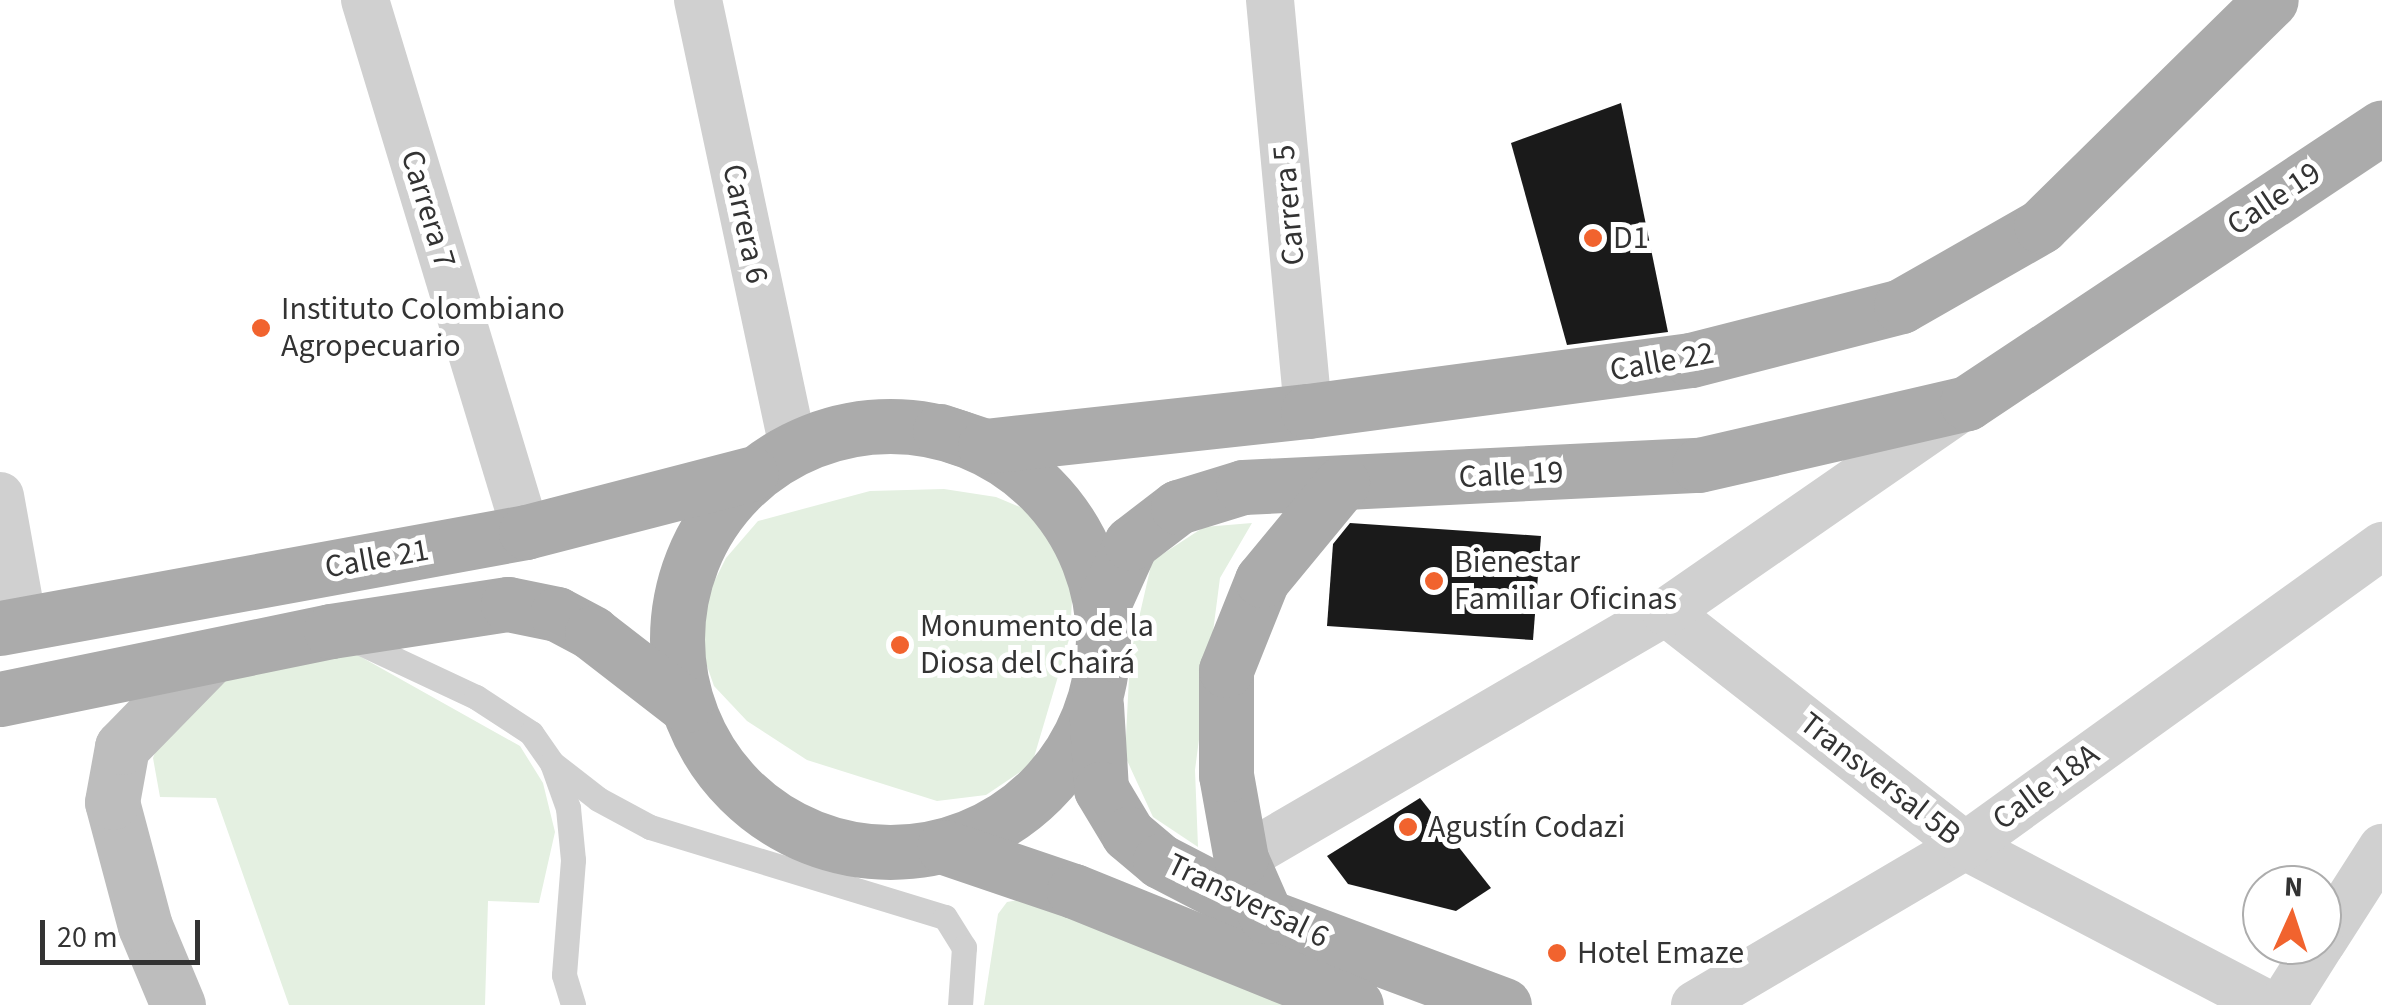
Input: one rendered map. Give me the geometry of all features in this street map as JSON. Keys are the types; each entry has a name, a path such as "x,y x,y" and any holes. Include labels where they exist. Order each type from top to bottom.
{"main road":[{"name":"Calle 22","path":"940,431 986,446 1308,411 1691,360 1901,306 2042,226 2271,0"},
{"name":"Calle 19","path":"1103,605 1131,543 1178,508 1242,487 1699,465 1966,404 2382,127"},
{"name":"Calle 21","path":"12,626 526,532 772,461 840,431 890,424 940,431 998,454 1048,494 1083,545 1103,605 1104,654 1096,702 1078,742 1044,788 985,831 944,846 879,853 816,840 759,809 714,762 685,704 674,642 683,580 710,522 772,461"},
{"path":"1266,916 1241,858 1226,775 1226,670 1262,580 1342,483"},
{"name":"Calle 21","path":"0,699 207,660 332,631 508,604 556,614 685,704"},
{"name":"Transversal 6","path":"1096,702 1101,789 1128,834 1160,860 1266,916 1504,1005"},
{"name":"Transversal 6","path":"944,846 1074,891 1356,1005"}],"street":[{"name":"Carrera 7","path":"364,0 526,532"},
{"name":"Carrera 6","path":"698,0 772,461"},
{"name":"Carrera 5","path":"1270,0 1308,411"},
{"name":"Calle 19","path":"1241,858 1666,612 1966,404"},
{"path":"0,496 12,626"},
{"name":"Calle 18A","path":"1695,1005 1965,846 2382,546"},
{"name":"Transversal 5B","path":"1666,612 1965,846 2269,1005"},
{"path":"178,1005 146,926 112,802 122,747 207,660"},
{"path":"2342,911 2382,848"},
{"path":"2282,1005 2308,965"}],"lane":[{"path":"332,631 476,697 531,733 552,763 568,808 573,860 564,975 572,1005"},
{"path":"552,763 598,799 650,827 946,917 964,948 960,1005"}],"green space":[{"path":"944,489 996,497 1051,520 1074,564 1070,636 1032,764 986,795 937,801 807,760 747,721 714,686 699,643 704,602 726,558 758,521 870,491"},
{"path":"1252,523 1220,578 1195,770 1198,847 1153,817 1125,756 1130,657 1152,561 1204,527"},
{"path":"345,648 520,746 543,783 555,832 539,903 488,901 485,1005 289,1005 216,798 160,797 153,758 162,734 217,681"},
{"path":"1024,899 1305,1005 984,1005 998,914 1007,902"}],"building":[{"name":"D1","path":"1621,103 1668,332 1567,345 1511,143"},
{"name":"Bienestar Familiar Oficinas","path":"1350,523 1541,536 1533,640 1327,626 1333,544"},
{"name":"Agustín Codazi","path":"1420,798 1491,888 1456,911 1348,884 1327,856"}],"place":[{"name":"D1","path":"1593,238"},
{"name":"Instituto Colombiano Agropecuario","path":"261,328"},
{"name":"Bienestar Familiar Oficinas","path":"1434,581"},
{"name":"Monumento de la Diosa del Chairá","path":"900,645"},
{"name":"Agustín Codazi","path":"1408,827"},
{"name":"Hotel Emaze","path":"1557,953"}]}
